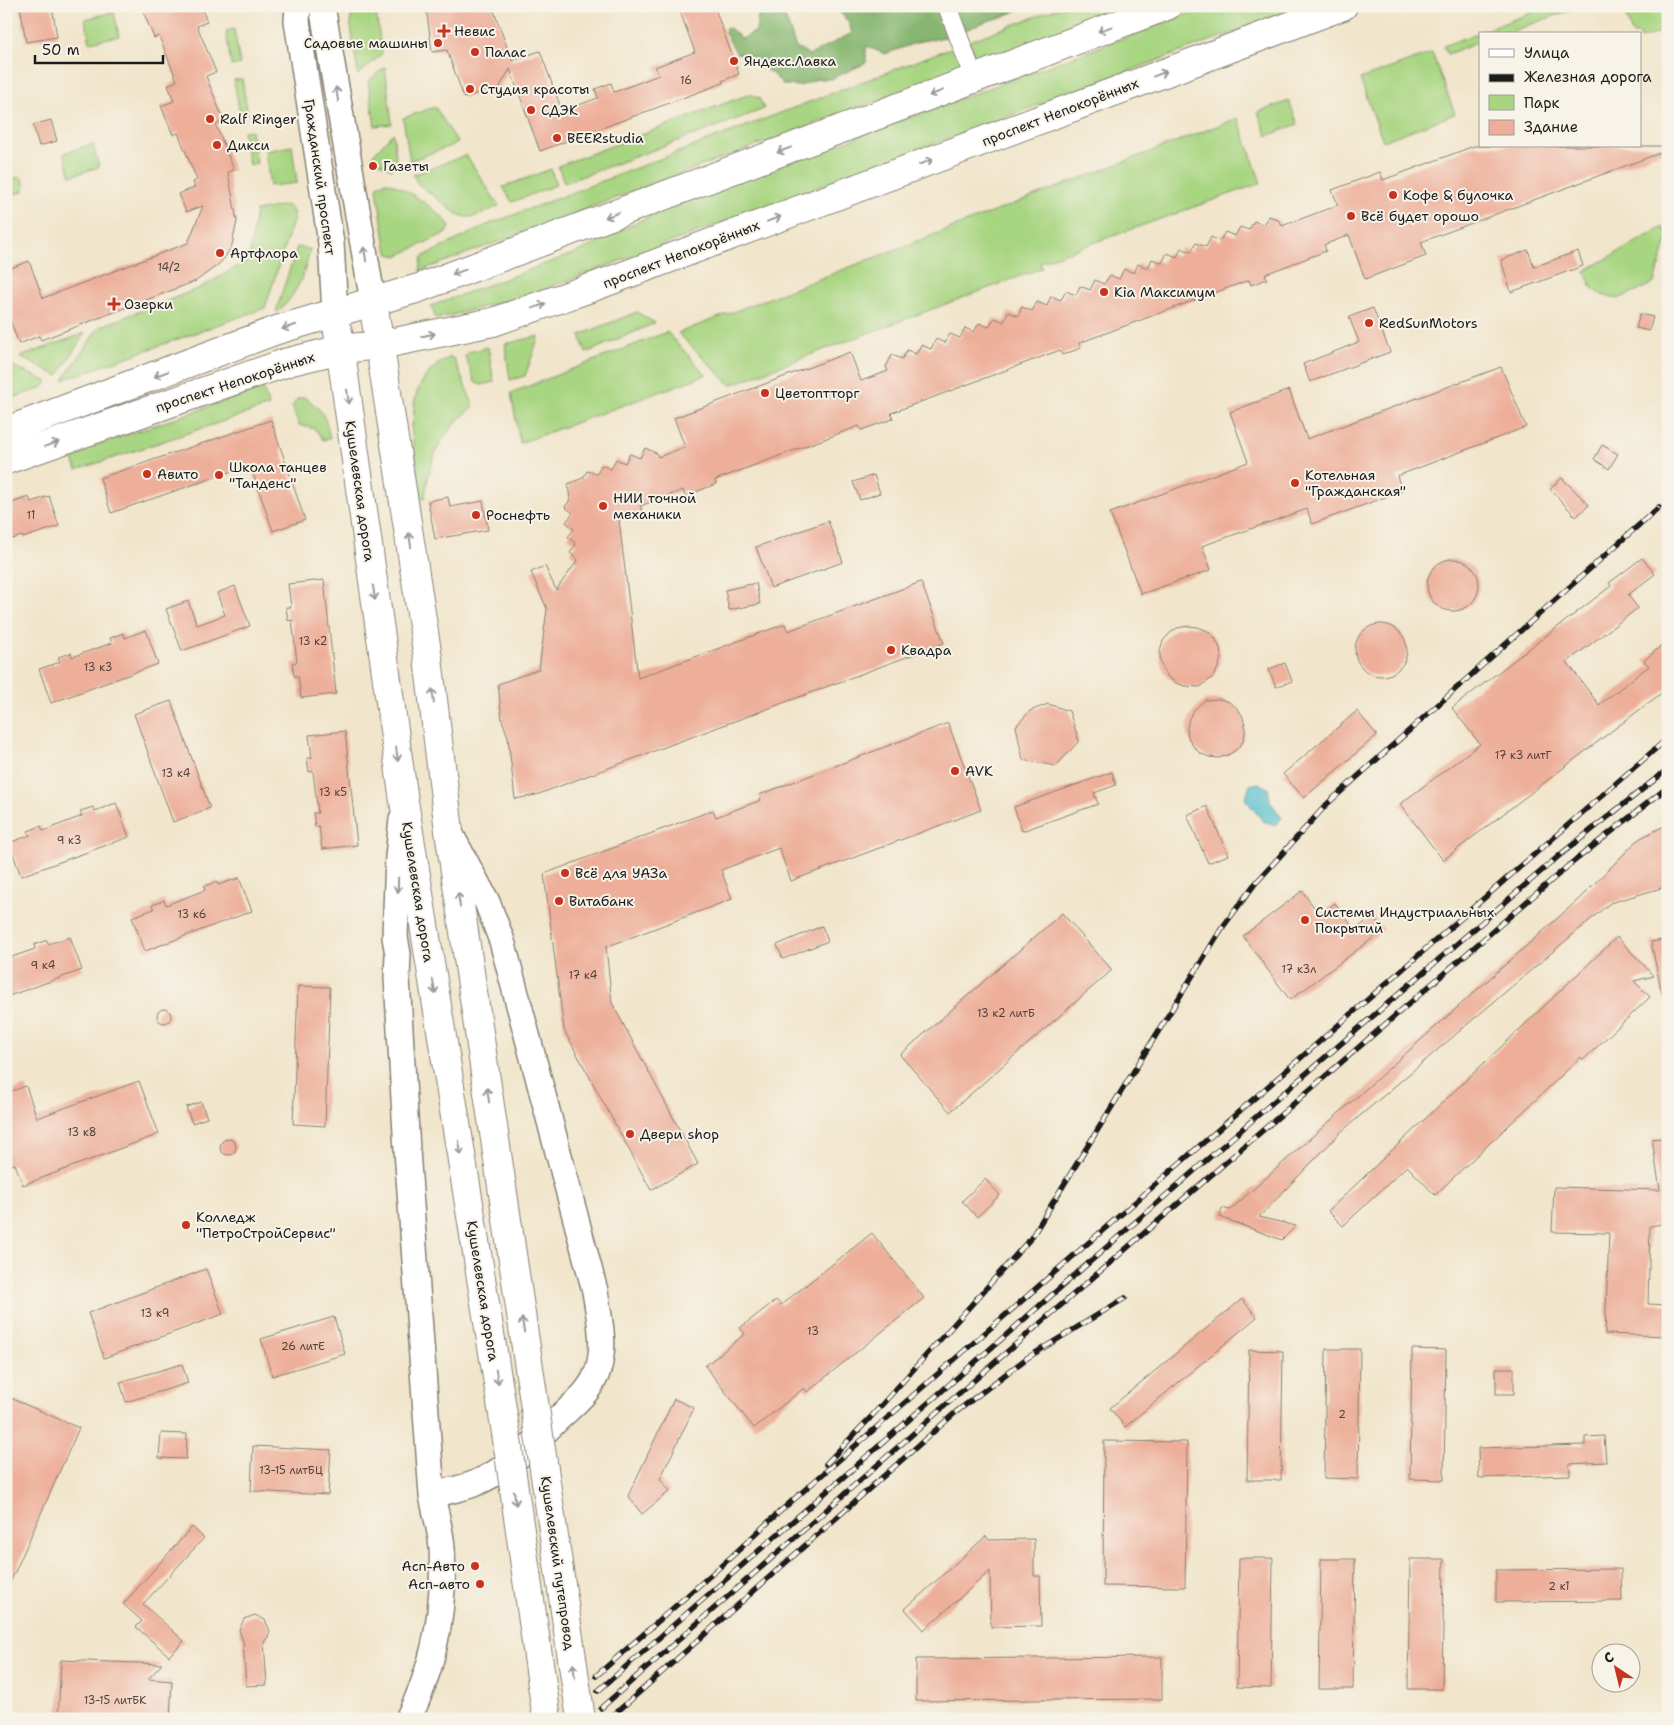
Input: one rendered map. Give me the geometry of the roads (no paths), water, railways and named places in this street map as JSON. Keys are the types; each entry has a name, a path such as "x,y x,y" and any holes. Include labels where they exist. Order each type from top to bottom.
{"main road":[{"name":"Гражданский проспект","path":"298,6 297,21 331,243 335,313 341,349"},
{"path":"6,431 278,330 428,284 1167,6"},
{"name":"проспект Непокорённых","path":"6,460 288,362 341,349 380,345 493,322 1343,6"},
{"name":"Гражданский проспект","path":"324,8 380,345"},
{"path":"380,345 428,658 466,945"},
{"name":"Кушелевская дорога","path":"341,349 404,801 506,1433 547,1719"},
{"path":"404,801 398,857 395,937 398,954 397,978 407,1150 432,1495 442,1546 441,1600 434,1652 421,1693 408,1719"},
{"path":"432,1495 475,1484 497,1472 521,1454 588,1389 598,1372 602,1351 602,1332 594,1291 500,937 478,884 450,831"},
{"path":"466,945 469,936 478,929 486,928 494,931 500,937"},
{"path":"398,954 402,948 415,942 428,952"},
{"name":"Кушелевский путепровод","path":"466,945 581,1719"},
{"path":"394,1719 409,1687 420,1651 426,1608 427,1548 432,1495"}],"street":[{"path":"947,6 974,78"}],"water":[{"path":"1258,783 1268,788 1270,801 1282,818 1274,826 1263,821 1245,799 1250,785"}],"railway":[{"path":"826,1464 870,1418 1031,1238 1222,928 1254,885 1327,804 1659,507"},
{"path":"596,1676 777,1514 1668,738"},
{"path":"598,1691 1257,1116 1560,855 1668,769"},
{"path":"601,1708 948,1403 1568,866 1668,787"},
{"path":"609,1719 956,1412 1027,1358 1125,1298"}],"place":[{"name":"Невис","path":"444,31"},
{"name":"Садовые машины","path":"438,43"},
{"name":"Палас","path":"475,52"},
{"name":"Яндекс.Лавка","path":"734,61"},
{"name":"Студия красоты","path":"470,89"},
{"name":"СДЭК","path":"531,110"},
{"name":"Ralf Ringer","path":"210,119"},
{"name":"BEERstudia","path":"557,138"},
{"name":"Дикси","path":"217,145"},
{"name":"Газеты","path":"373,166"},
{"name":"Кофе & булочка","path":"1393,195"},
{"name":"Всё будет орошо","path":"1351,216"},
{"name":"Артфлора","path":"220,253"},
{"name":"Kia Максимум","path":"1104,292"},
{"name":"Озерки","path":"114,304"},
{"name":"RedSunMotors","path":"1369,323"},
{"name":"Цветоптторг","path":"765,393"},
{"name":"Авито","path":"147,474"},
{"name":"Школа танцев \"Танденс\"","path":"219,475"},
{"name":"Котельная \"Гражданская\"","path":"1295,483"},
{"name":"НИИ точной механики","path":"603,506"},
{"name":"Роснефть","path":"476,515"},
{"name":"Квадра","path":"891,650"},
{"name":"AVK","path":"955,771"},
{"name":"Всё для УАЗа","path":"565,873"},
{"name":"Витабанк","path":"559,901"},
{"name":"Системы Индустриальных Покрытий","path":"1305,920"},
{"name":"Двери shop","path":"630,1134"},
{"name":"Колледж \"ПетроСтройСервис\"","path":"186,1225"},
{"name":"Асп-Авто","path":"475,1566"},
{"name":"Асп-авто","path":"480,1584"}]}
